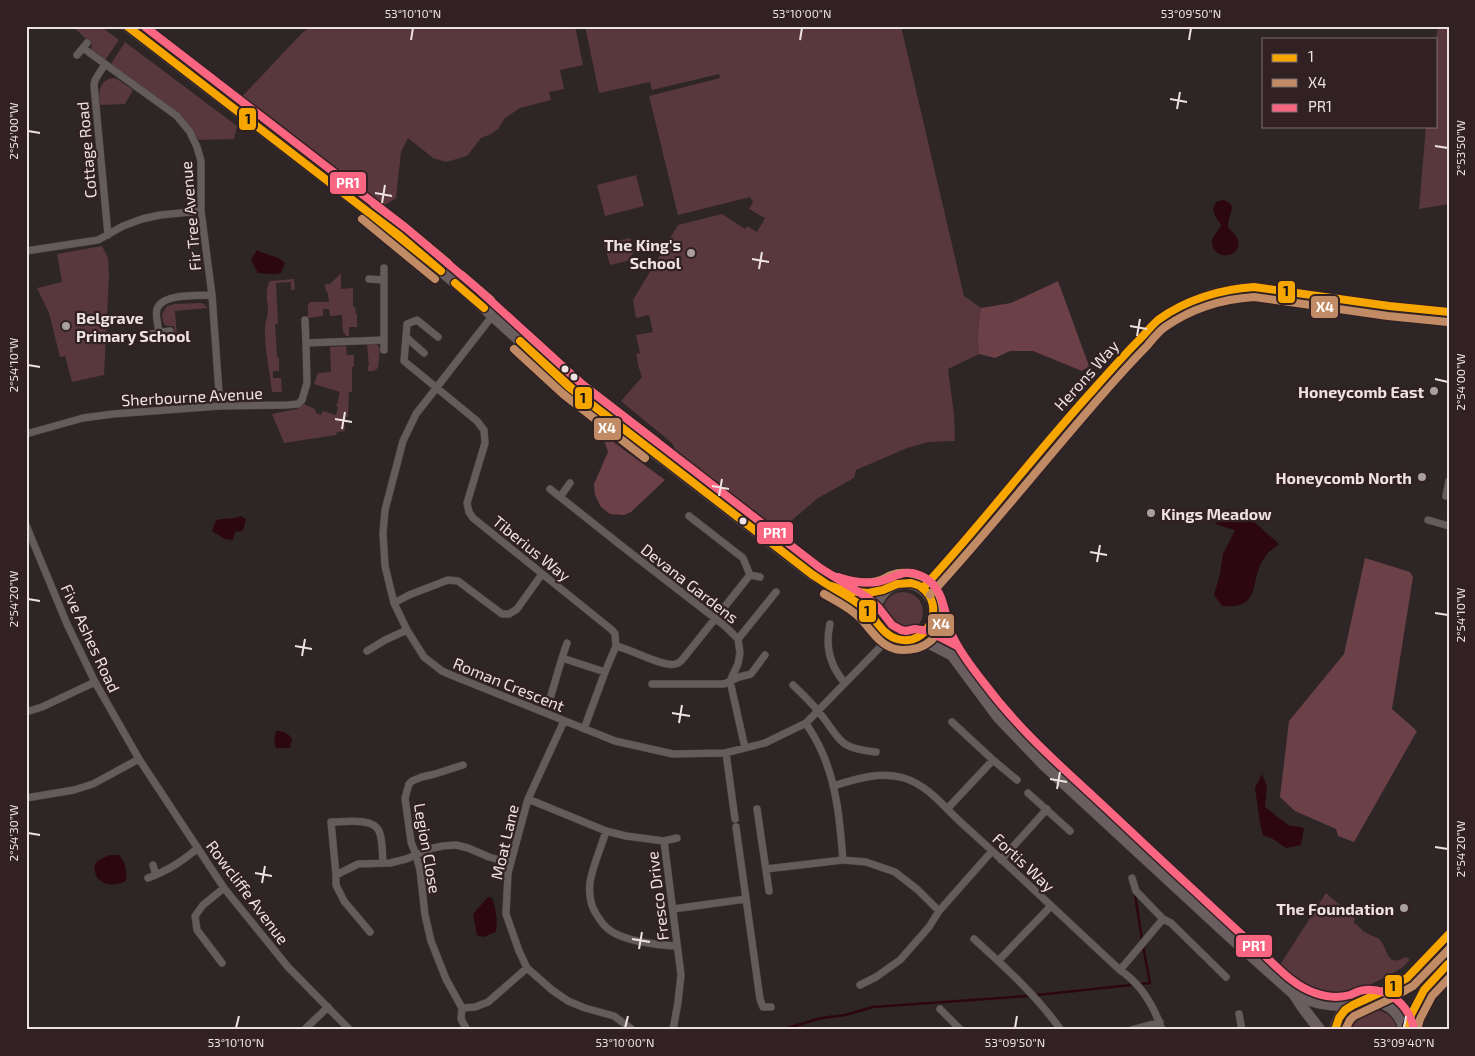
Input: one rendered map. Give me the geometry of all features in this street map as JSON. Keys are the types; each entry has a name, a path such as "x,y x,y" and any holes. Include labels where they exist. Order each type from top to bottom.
{"highway":[{"path":"127,26 400,236 492,315 577,393 814,576 861,606 871,614 890,636 898,640 907,641 923,635 933,620 934,612"},
{"path":"879,624 876,616 876,606 885,591 900,583 916,584 923,588 933,603 938,628 952,655 998,717 1043,764 1235,942 1294,994 1320,1030"},
{"path":"829,585 853,592 885,591"},
{"path":"915,639 925,641 952,655"},
{"path":"1294,994 1315,1003 1329,1006 1350,1006"},
{"path":"1335,1030 1339,1017 1350,1006 1364,1000 1374,1000 1392,1008 1401,1020 1405,1030"}],"street":[{"name":"Fir Tree Avenue","path":"77,55 85,45 105,64 177,116 190,132 197,147 201,161 201,211 212,294 220,406"},
{"name":"Cottage Road","path":"105,64 94,85 108,235"},
{"path":"26,251 98,240 123,226 142,219 201,211"},
{"path":"384,268 384,350"},
{"path":"369,279 384,280"},
{"name":"Herons Way","path":"923,588 958,550 1059,428 1124,355 1158,320 1182,306 1210,294 1238,288 1254,287 1389,306 1449,312"},
{"path":"159,332 156,310 160,303 168,298 212,294"},
{"name":"Roman Crescent","path":"492,315 416,414 403,441 384,510 382,533 385,566 394,603 407,630 424,657 442,671 615,741 673,754 726,753 765,743 806,723 890,636"},
{"name":"Sherbourne Avenue","path":"26,434 83,418 113,414 220,406 298,404 302,400 307,383 305,320"},
{"path":"437,388 404,361 406,324 417,320 438,337"},
{"path":"149,334 170,330"},
{"path":"406,337 424,353"},
{"path":"306,343 384,340"},
{"name":"Tiberius Way","path":"437,388 477,421 484,430 485,443 467,503 473,518 612,630 615,634 616,646"},
{"path":"1446,496 1449,481"},
{"path":"560,496 570,483"},
{"name":"Devana Gardens","path":"550,489 738,639 740,653 738,664 730,681"},
{"path":"689,516 743,558 750,575"},
{"path":"1428,520 1449,526"},
{"name":"Five Ashes Road","path":"26,525 67,624 95,682 139,759"},
{"path":"394,603 448,580 458,582 502,614 509,614 517,609 542,574"},
{"path":"584,729 616,646 664,664 675,665 682,660 716,620 750,575"},
{"path":"750,575 760,577"},
{"path":"738,639 776,592"},
{"path":"830,624 827,645 837,674 845,683"},
{"path":"368,651 384,640 407,630"},
{"path":"549,702 567,643"},
{"path":"652,684 724,684 751,674 765,655"},
{"path":"562,658 605,672"},
{"path":"730,681 745,748"},
{"path":"26,712 42,707 95,682"},
{"path":"793,685 818,711 832,731 846,745 876,752"},
{"name":"Moat Lane","path":"564,721 528,799 508,873 506,914 527,968 568,1001 614,1016 633,1030"},
{"path":"952,722 1017,780"},
{"path":"806,723 821,750 833,786 840,824 843,860"},
{"path":"726,753 760,999 763,1007 771,1007"},
{"path":"26,798 74,790 93,784 139,759"},
{"name":"Rowcliffe Avenue","path":"139,759 224,888 288,967 350,1030"},
{"path":"947,809 993,760"},
{"name":"Legion Close","path":"462,765 418,778 409,784 405,798 411,842 420,870 425,915 431,941 446,979 462,1008 461,1019 468,1030"},
{"name":"Fortis Way","path":"833,786 852,780 887,775 903,777 916,782 929,791 955,818 1127,975 1144,993 1156,1012 1162,1030"},
{"path":"1028,793 1070,831"},
{"name":"Fresco Drive","path":"528,799 606,831 626,836 664,841 681,975 673,1030"},
{"path":"757,809 769,891"},
{"path":"1001,860 1046,809"},
{"path":"370,932 344,901 336,885 331,822 369,822 375,825 379,831 383,863"},
{"path":"606,831 590,882 592,906 598,916 606,928 627,938 660,945 676,946"},
{"path":"664,841 677,838"},
{"path":"336,875 358,864 390,863 433,848 456,845 468,848 489,858 510,863"},
{"path":"148,878 164,872 179,863 198,848"},
{"path":"860,986 900,960 929,927 939,911 992,850"},
{"path":"766,869 843,860 866,862 895,872 918,890 939,911"},
{"path":"153,865 156,875"},
{"path":"1132,878 1136,891 1226,978"},
{"path":"222,963 197,930 195,916 203,905 224,888"},
{"path":"673,909 746,899"},
{"path":"998,961 1050,906"},
{"path":"1120,970 1163,919"},
{"path":"1364,1000 1401,982 1449,934"},
{"path":"974,939 1027,988 1047,1010 1061,1030"},
{"path":"1405,1030 1424,990 1449,964"},
{"path":"462,1008 475,1007 488,1002 527,968"},
{"path":"304,1030 328,1007"},
{"path":"940,1010 958,1029"},
{"path":"1239,1014 1242,1030"},
{"path":"1131,1030 1160,1022"}],"shaded area":[{"path":"72,26 100,26 119,40 105,60 91,50 92,45"},
{"path":"311,26 575,26 583,65 560,70 564,89 549,92 551,100 520,108 505,118 498,129 481,138 467,156 446,162 433,158 408,138 401,152 396,198 377,210 237,102 302,33"},
{"path":"585,26 901,26 964,296 981,308 978,331 979,354 948,369 954,414 955,441 929,442 907,448 856,470 854,478 818,498 777,533 717,486 682,465 672,443 621,401 642,377 636,354 640,353 636,335 653,332 649,315 636,318 633,300 678,225 722,214 745,229 747,226 757,232 765,218 749,209 753,202 750,197 678,215 649,96 720,78 719,74 652,90 650,82 599,93"},
{"path":"1438,26 1449,30 1449,204 1419,209 1426,128 1438,128 1438,38 1436,38"},
{"path":"125,42 237,126 234,139 199,140 186,121 111,64"},
{"path":"113,78 133,90 125,104 100,105 100,88 105,81"},
{"path":"636,175 644,206 605,216 597,185"},
{"path":"1223,200 1231,205 1232,211 1228,227 1238,240 1236,251 1227,255 1217,253 1213,248 1212,242 1221,225 1213,209 1216,202"},
{"path":"630,238 634,252 627,261 610,265 604,244"},
{"name":"Belgrave Primary School","path":"102,246 108,258 109,276 104,375 72,382 65,356 60,357 49,313 37,288 62,282 57,254"},
{"path":"257,250 279,258 285,263 281,273 258,273 251,260"},
{"path":"341,273 341,289 353,288 353,307 355,307 357,315 357,327 349,327 349,336 346,336 343,332 342,315 330,316 329,309 323,309 323,316 308,318 308,305 310,302 329,302 325,284 330,284"},
{"path":"294,279 295,289 291,290 291,282 276,283 278,324 275,324 279,371 273,371 273,378 281,378 282,392 272,392 265,335 268,311 267,288 270,281"},
{"path":"1058,281 1089,366 1082,371 1033,351 1010,351 995,358 979,354 978,331 981,308 1011,303"},
{"path":"202,303 208,308 175,311 177,336 175,336 174,326 166,326 163,322 162,314 167,306"},
{"path":"367,344 377,344 380,349 378,368 374,371 368,371"},
{"path":"346,346 347,355 354,355 354,367 352,367 352,392 349,392 348,417 344,421 345,431 337,432 336,435 284,443 272,414 297,409 304,404 315,409 316,413 321,415 323,411 336,415 338,407 335,405 337,404 340,392 314,384 318,373 331,372 330,347"},
{"path":"597,430 665,480 631,512 624,515 610,514 601,507 595,495 594,484 608,452"},
{"path":"1226,509 1244,513 1279,544 1268,553 1260,566 1250,598 1244,603 1235,606 1222,606 1214,595 1223,554 1235,530 1215,524"},
{"path":"241,516 246,519 243,531 235,532 233,540 225,539 212,531 216,520"},
{"path":"1365,558 1410,572 1413,577 1392,709 1417,731 1354,842 1338,836 1336,829 1295,811 1280,797 1289,721 1344,654"},
{"path":"907,592 914,595 920,601 923,612 922,620 914,629 907,632 899,632 892,629 884,620 883,608 886,601 895,593"},
{"path":"276,731 285,732 292,739 290,748 276,748 274,741"},
{"path":"1262,774 1267,787 1265,807 1288,825 1304,828 1301,845 1286,848 1263,835 1255,788"},
{"path":"110,855 119,855 123,861 126,881 108,884 103,883 97,877 94,868 96,863"},
{"path":"1326,893 1355,918 1354,923 1363,931 1378,938 1390,958 1399,960 1406,957 1410,960 1400,969 1375,982 1337,995 1317,992 1280,976 1280,965"},
{"path":"488,897 492,898 496,911 496,932 483,937 477,935 473,914"},
{"path":"1371,1009 1391,1017 1397,1030 1346,1030 1355,1015"}],"waterway":[{"path":"1135,894 1142,940"},
{"path":"781,1030 821,1018 845,1015 873,1007 1028,996 1150,983 1143,946"}],"transit line":[{"name":"1","path":"127,26 368,212"},
{"name":"1","path":"127,26 368,212"},
{"name":"PR1","path":"144,26 406,228 479,290 583,385 820,568 867,597 878,607 892,625 906,631 915,629 928,631 957,646"},
{"name":"X4","path":"374,204 448,263"},
{"name":"1","path":"368,212 441,271"},
{"name":"1","path":"368,212 441,271"},
{"name":"X4","path":"362,219 435,279"},
{"name":"X4","path":"462,275 491,300"},
{"name":"1","path":"455,283 484,308"},
{"name":"1","path":"455,283 484,308"},
{"name":"1","path":"923,588 1117,364 1156,322 1180,307 1216,293 1254,287 1389,306 1449,312"},
{"name":"X4","path":"930,595 1079,421 1160,331 1185,315 1207,306 1230,300 1254,297 1388,316 1448,322"},
{"name":"X4","path":"527,334 583,385 657,442"},
{"name":"1","path":"520,341 577,393 651,450"},
{"name":"1","path":"520,341 569,387 651,450"},
{"name":"X4","path":"514,349 563,394 645,458"},
{"name":"1","path":"651,450 828,585"},
{"name":"1","path":"651,450 828,585"},
{"name":"X4","path":"824,594 851,610 879,640 889,647 901,650 918,648 926,644 937,633 942,619 942,603 935,587 925,578 899,573 879,581 861,582 849,581 833,576"},
{"name":"PR1","path":"838,577 857,582 872,583 901,574 912,573 932,583 941,597 953,637 971,667 995,698 1056,762 1280,970 1307,990 1332,997 1341,997 1365,990 1374,990 1390,995 1402,1005 1414,1028"},
{"name":"1","path":"911,583 920,586 929,595 933,604 933,614 925,631 917,637 908,640 891,637 864,608 828,585 848,591 868,593 883,590 897,584 911,583"},
{"name":"1","path":"1335,1030 1339,1018 1345,1010 1407,978 1449,934"},
{"name":"X4","path":"1345,1030 1354,1016 1413,986 1449,949"},
{"name":"1","path":"1406,1030 1411,1015 1424,990 1448,964"},
{"name":"X4","path":"1417,1030 1420,1019 1432,996 1449,978"}],"place":[{"name":"The King's School","path":"691,253"},
{"name":"Belgrave Primary School","path":"66,326"},
{"name":"Honeycomb East","path":"1434,391"},
{"name":"Honeycomb North","path":"1422,477"},
{"name":"Kings Meadow","path":"1151,513"},
{"name":"The Foundation","path":"1404,908"}]}
